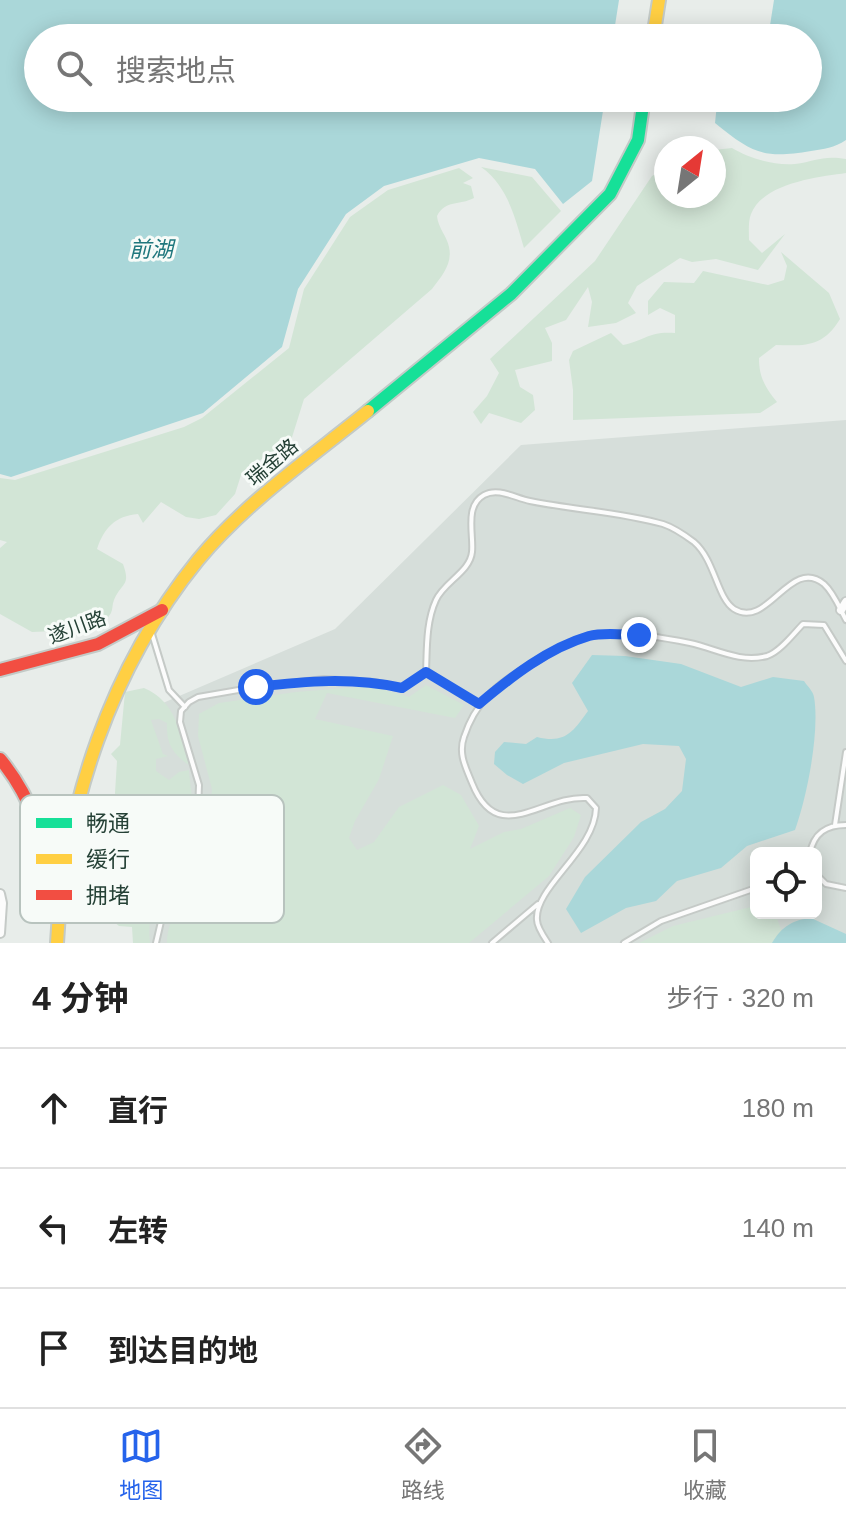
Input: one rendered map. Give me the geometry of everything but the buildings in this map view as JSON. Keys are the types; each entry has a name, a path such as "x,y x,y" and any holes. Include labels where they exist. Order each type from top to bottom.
{"street":[{"path":"655,24 659,0"},
{"name":"瑞金路","path":"80,795 96,739 124,677 162,610 199,559 244,512 511,294 610,194 638,140 642,112"},
{"name":"遂川路","path":"0,670 98,644 162,610"},
{"path":"0,759 23,795"},
{"path":"0,894 0,933"},
{"name":"瑞金路","path":"57,943 58,923"}],"lane":[{"path":"426,672 427,632 436,600 445,585 469,562 472,553 471,516 475,503 483,495 498,492 666,525 695,543 711,562 724,598 733,609 757,613 792,583 805,578 822,582 843,606 846,620"},
{"path":"492,943 540,903 578,852 596,821 596,808 587,798 557,801 522,816 501,816 487,809 475,790 461,757 462,740 479,704 511,676 558,649 591,635 639,635 678,641 738,659 770,655 803,624 824,625 846,661"},
{"path":"151,630 169,690 185,707"},
{"path":"426,672 479,704"},
{"path":"199,795 199,785 180,722 181,711 198,697 324,679 375,682 402,688 426,672"},
{"path":"835,825 846,752"},
{"path":"813,847 818,834 835,825 846,825"},
{"path":"822,880 826,884 846,888"},
{"path":"624,943 661,921 750,890"},
{"path":"540,903 536,921 548,943"},
{"path":"156,943 161,923"}],"shaded area":[{"path":"846,420 846,943 140,943 139,923 284,923 284,795 132,795 128,718 335,629 521,445"}],"green space":[{"path":"726,149 779,164 825,158 846,159 846,173 792,183 767,195 757,204 750,217 749,240 762,253 785,234 758,270 716,259 692,262 680,258 637,286 628,303 636,313 616,323 588,327 592,302 588,287 566,320 545,328 552,343 552,361 515,370 520,387 533,395 535,410 521,423 489,413 481,424 473,412 487,396 499,373 490,359 595,261 652,176 654,208 726,208"},
{"path":"481,167 532,177 561,211 524,248 504,193"},
{"path":"459,168 473,178 463,183 471,186 474,198 444,207 437,216 450,253 442,275 432,289 304,399 288,450 266,456 241,475 235,494 216,515 199,519 186,517 161,502 143,523 138,514 123,517 112,524 97,549 123,564 126,580 114,600 112,611 101,624 79,636 55,631 32,632 0,614 0,548 7,542 0,540 0,478 15,480 184,427 202,418 289,348 304,289 350,217 388,190"},
{"path":"781,252 829,293 840,319 820,340 805,345 776,345 759,358 764,382 777,402 760,413 573,420 569,360 573,351 611,333 623,345 653,335 675,333 675,315 660,308 648,315 648,301 664,282 694,283 703,271 768,285 784,280 787,266"},
{"path":"426,685 464,705 455,718 327,693 315,719 393,736 379,779 349,838 357,850 374,842 399,807 443,785 461,795 479,826 470,849 504,832 521,829 570,808 581,815 574,837 549,876 469,943 167,943 171,923 284,923 284,795 212,795 198,736 199,714 219,703 296,692 371,686 409,697"},
{"path":"144,688 155,694 170,710 180,731 189,765 171,747 167,723 159,719 151,720 163,754 168,756 156,759 156,771 169,780 179,772 189,770 191,795 115,795 117,761 111,754 120,745 125,692"},
{"path":"750,907 750,919 777,919 786,943 639,943 673,926"},
{"path":"115,923 150,923 150,943 133,943 132,927"}],"water":[{"name":"前湖","path":"0,0 619,0 615,24 24,24 24,112 603,112 592,181 563,204 535,169 479,158 384,186 346,214 298,289 282,347 203,413 11,477 0,474"},
{"path":"774,0 846,0 846,140 825,149 769,154 749,147 715,123 716,112 822,112 822,24 770,24"},
{"path":"592,655 681,664 741,687 773,677 804,681 814,697 815,727 808,782 795,830 747,846 721,868 677,881 656,901 626,908 581,933 566,909 585,877 641,822 665,809 682,791 686,759 679,746 643,744 564,763 523,784 494,764 495,752 504,742 526,744 537,737 555,739 578,725 588,711 572,683"},
{"path":"813,919 846,934 846,943 772,943 788,925"}],"traffic: fast":[{"path":"368,411 511,294 610,194 638,140 642,112"}],"traffic: slow":[{"path":"655,24 659,0"},
{"path":"81,795 117,692 140,646 198,560 279,481 368,411"},
{"path":"57,943 59,923"}],"traffic: jam":[{"path":"0,670 98,644 162,610"},
{"path":"0,759 24,795"}],"route":[{"path":"256,687 324,679 375,682 402,688 426,672 479,704 511,676 558,649 591,635 639,635"}]}
